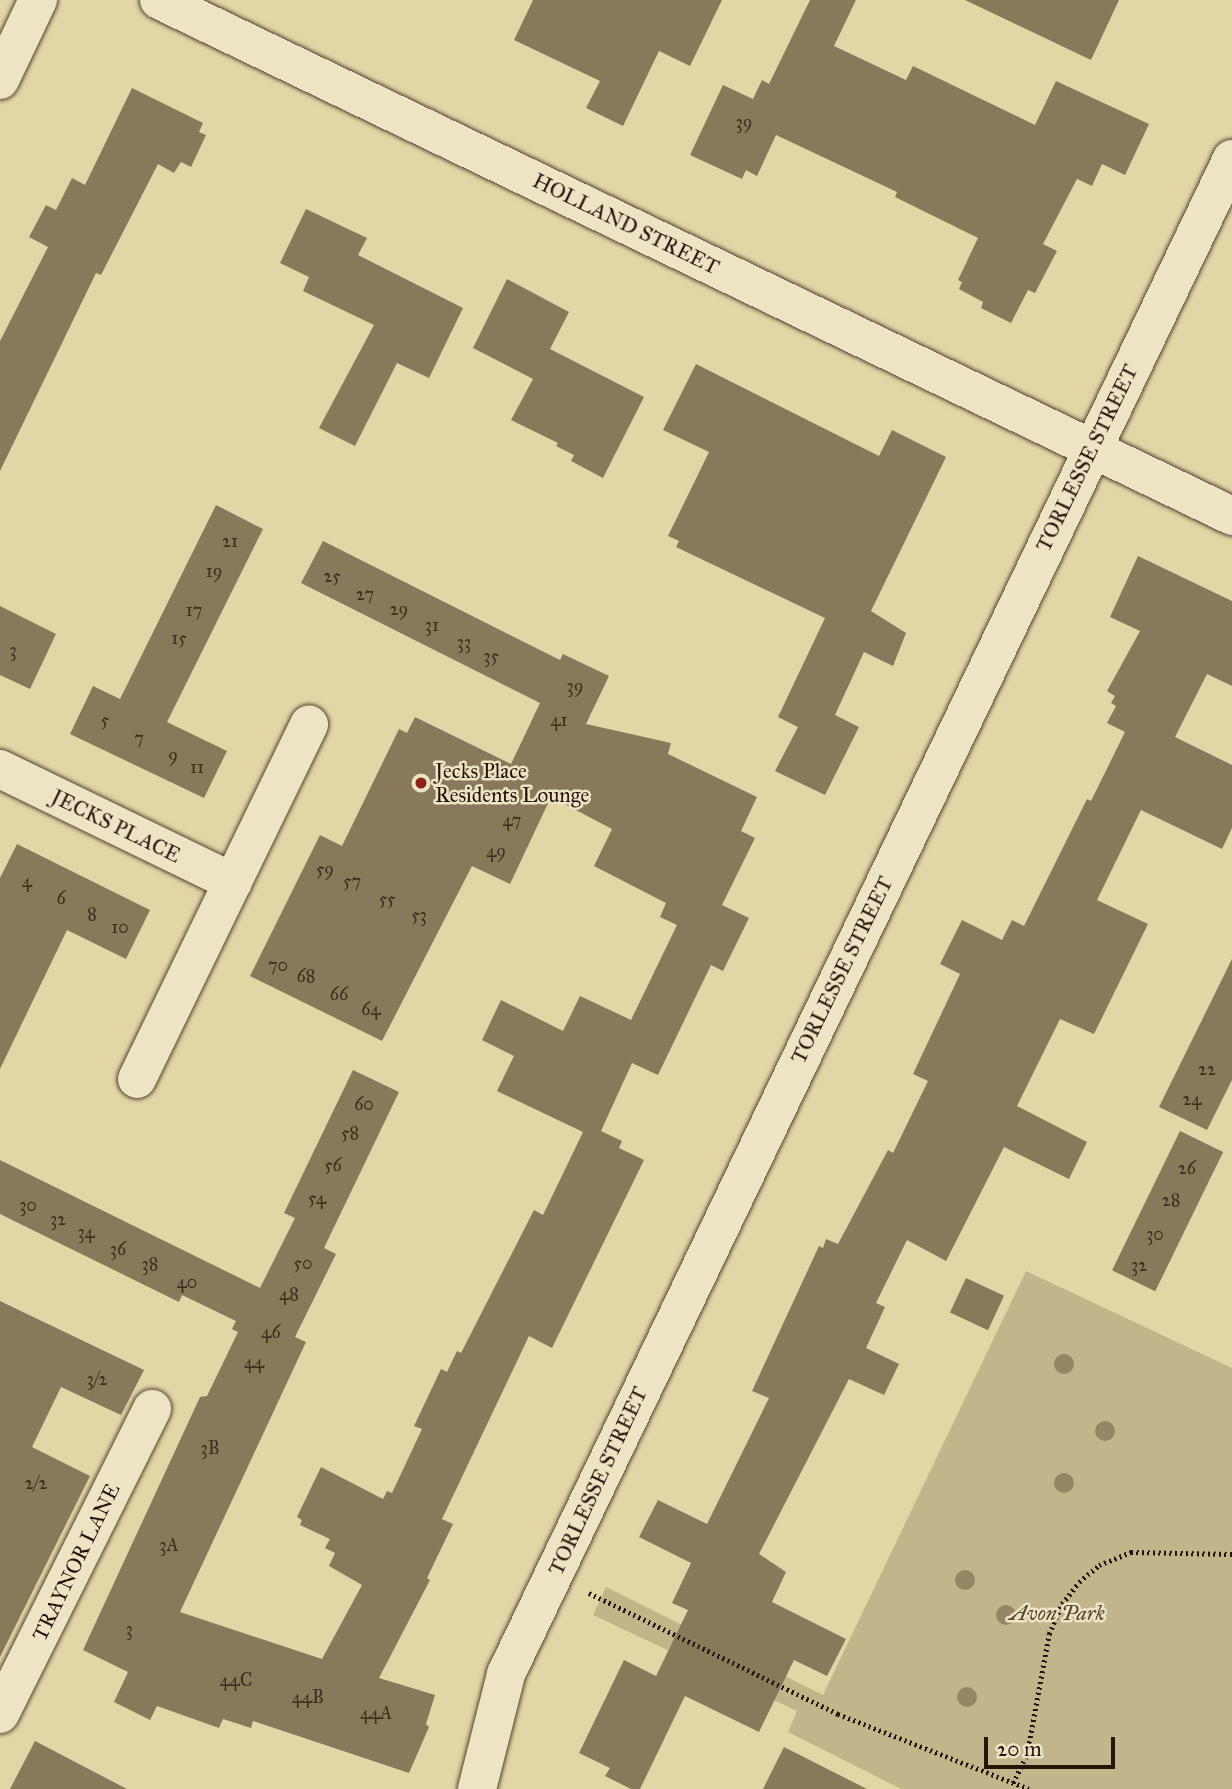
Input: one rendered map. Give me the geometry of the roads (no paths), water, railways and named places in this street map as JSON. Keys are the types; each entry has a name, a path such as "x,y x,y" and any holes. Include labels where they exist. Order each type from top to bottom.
{"street":[{"path":"0,80 38,0"},
{"name":"HOLLAND STREET","path":"159,0 1232,516"},
{"name":"TORLESSE STREET","path":"477,1789 506,1674 1232,159"},
{"path":"137,1079 309,724"},
{"name":"JECKS PLACE","path":"0,769 233,882"},
{"name":"TRAYNOR LANE","path":"0,1714 152,1409"}],"place":[{"name":"Jecks Place Residents Lounge","path":"421,783"}],"park label":[{"name":"Avon Park","path":"1057,1613"}]}
